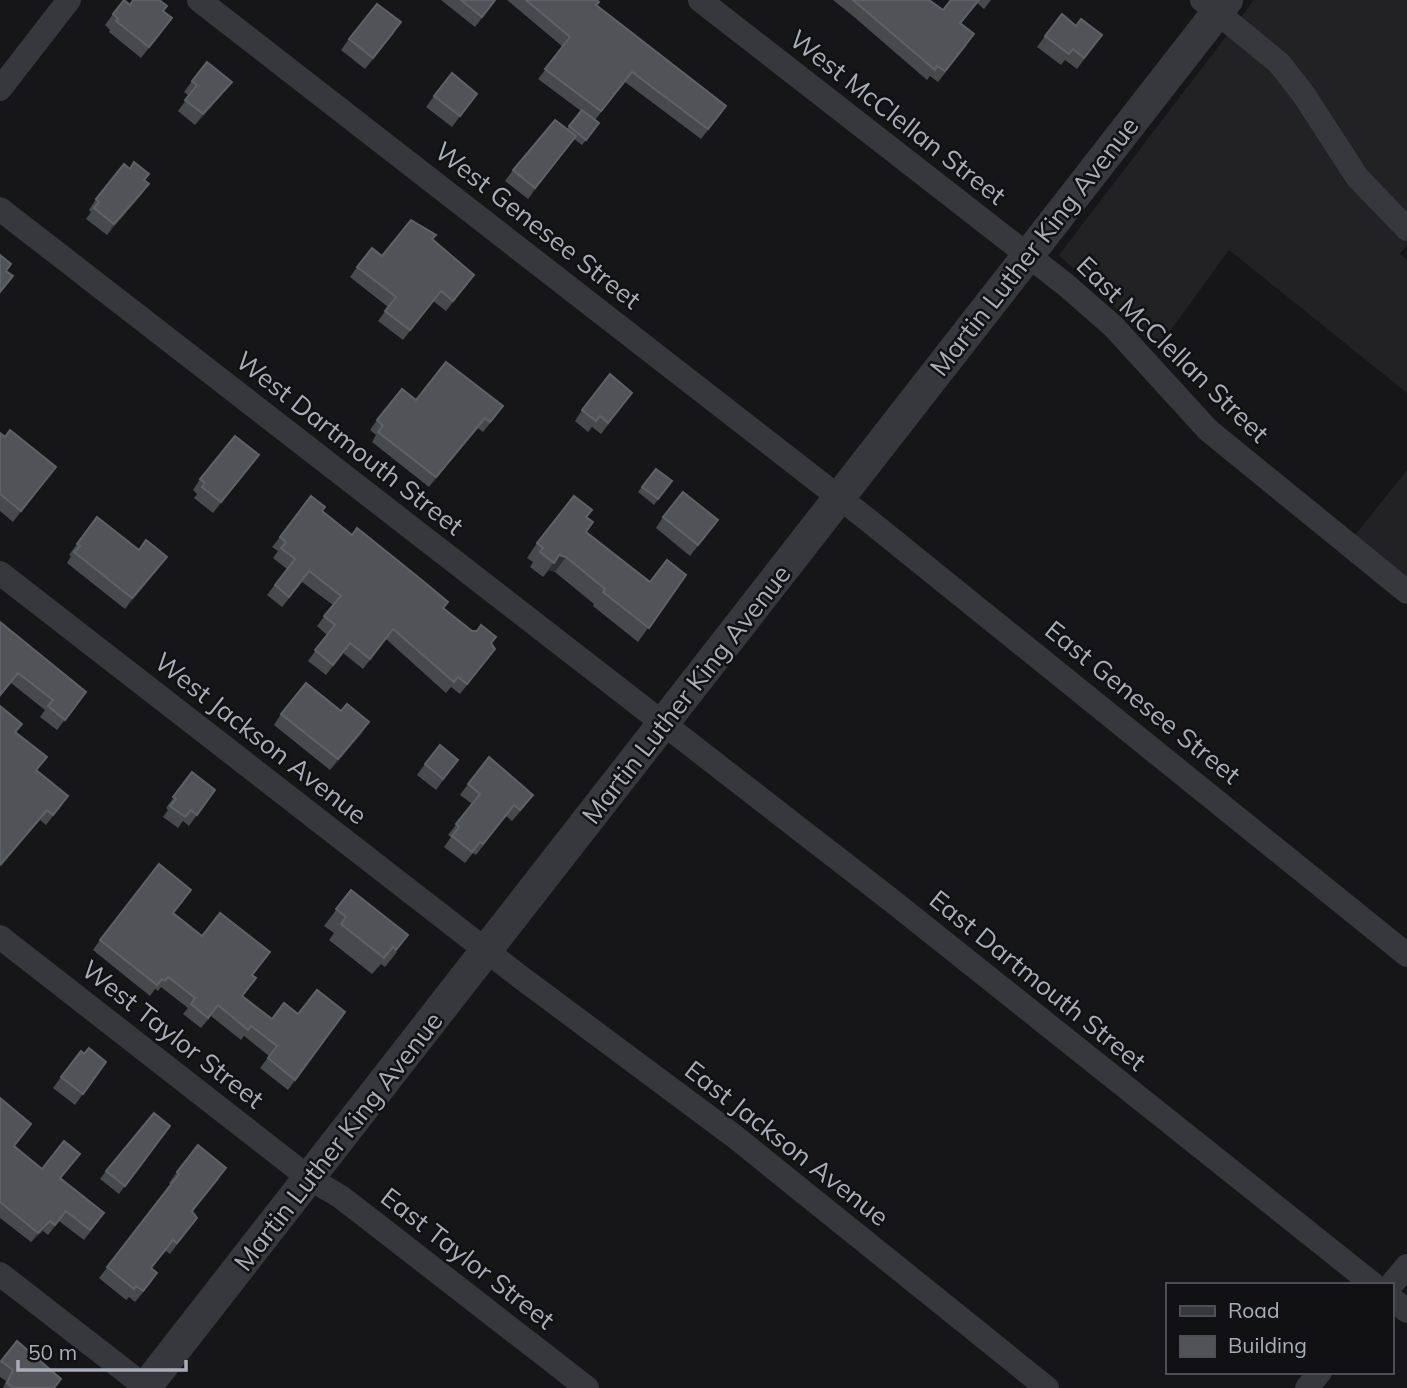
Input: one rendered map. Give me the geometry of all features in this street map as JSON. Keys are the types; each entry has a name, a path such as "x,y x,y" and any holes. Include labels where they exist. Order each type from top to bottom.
{"street":[{"path":"0,89 69,0"},
{"name":"West Genesee Street","path":"199,0 840,498"},
{"name":"West McClellan Street","path":"700,0 1027,255"},
{"path":"1215,4 1286,72 1357,177 1407,229"},
{"name":"Martin Luther King Avenue","path":"146,1388 840,498 1215,4"},
{"name":"West Dartmouth Street","path":"0,209 662,724"},
{"name":"East McClellan Street","path":"1027,255 1113,326 1209,430 1407,592"},
{"name":"East Genesee Street","path":"840,498 1407,955"},
{"name":"West Jackson Avenue","path":"0,573 486,950"},
{"name":"East Dartmouth Street","path":"662,724 891,900 1371,1283"},
{"name":"West Taylor Street","path":"0,937 309,1178"},
{"name":"East Jackson Avenue","path":"486,950 734,1136 1047,1388"},
{"name":"East Taylor Street","path":"309,1178 341,1197 587,1388"},
{"path":"1393,1283 1407,1266"},
{"path":"0,1274 146,1388"},
{"path":"1393,1300 1407,1311"},
{"path":"1307,1388 1318,1374"}],"shaded area":[{"path":"1254,0 1407,0 1407,245 1400,254 1407,260 1407,393 1229,250 1157,349 1059,255"},
{"path":"1407,470 1407,577 1355,535"}],"building":[{"path":"124,0 130,5 133,0 159,0 167,6 163,11 172,18 149,47 116,21 118,19 113,14"},
{"path":"461,0 495,0 482,17"},
{"path":"526,0 597,0 599,2 596,5 726,106 708,129 632,72 601,111 545,69 570,37"},
{"path":"853,0 929,0 943,10 951,0 979,0 960,23 974,34 945,71 937,66 935,70"},
{"path":"377,4 401,22 373,58 349,39"},
{"path":"1062,14 1076,26 1081,19 1102,35 1084,58 1073,49 1069,54 1045,36"},
{"path":"207,62 232,82 203,114 185,100 197,85 192,81"},
{"path":"452,73 477,94 460,116 434,96"},
{"path":"582,110 599,123 586,140 569,126"},
{"path":"555,120 576,136 535,188 513,170"},
{"path":"134,162 149,174 144,180 149,184 114,224 94,208 99,202 96,199 124,164 130,169"},
{"path":"411,220 436,235 432,239 474,275 453,301 441,291 410,330 385,311 396,297 357,267 372,248 382,256"},
{"path":"0,255 11,264 6,271 13,276 0,292"},
{"path":"446,362 503,406 490,422 485,418 436,477 378,432 383,426 377,420 402,389 416,400"},
{"path":"610,374 632,393 608,423 600,416 596,421 582,410"},
{"path":"10,430 56,467 21,511 0,494 0,433 5,437"},
{"path":"235,436 259,455 221,502 202,487 205,483 200,479"},
{"path":"656,469 672,481 658,499 642,487"},
{"path":"683,492 718,520 698,545 663,517"},
{"path":"311,496 325,507 322,511 352,535 357,528 448,602 443,608 472,631 477,631 481,625 496,637 491,643 495,649 467,684 458,677 454,682 393,629 370,659 350,643 333,665 315,650 335,625 324,616 341,596 309,571 289,597 275,585 295,559 281,548 286,542 280,537"},
{"path":"574,496 592,510 586,517 593,522 586,532 650,582 667,560 686,575 649,628 603,592 605,589 566,557 559,555 554,563 540,552 543,548 537,543"},
{"path":"97,517 139,550 146,540 167,557 132,598 74,552"},
{"path":"0,622 86,692 65,720 48,706 53,700 18,673 0,695"},
{"path":"306,683 341,711 347,704 369,722 338,759 281,714"},
{"path":"0,706 22,724 15,732 47,757 36,770 68,796 53,815 47,810 1,864 0,863"},
{"path":"440,745 458,760 443,779 425,764"},
{"path":"489,757 533,795 520,810 514,805 483,844 480,842 472,852 452,836 459,827 456,824 480,794 468,784"},
{"path":"192,772 215,790 197,815 191,810 185,817 170,806 176,799 173,797"},
{"path":"159,864 191,890 173,913 202,936 220,913 270,952 252,975 256,978 242,996 272,1019 284,1003 298,1014 317,990 345,1012 295,1080 268,1058 277,1046 251,1026 248,1030 218,1005 208,1018 191,1004 195,998 168,977 157,985 100,940"},
{"path":"351,890 408,935 396,950 393,947 384,958 341,924 346,917 336,909"},
{"path":"89,1048 106,1062 83,1094 61,1077 81,1051 84,1054"},
{"path":"0,1098 31,1124 14,1146 42,1169 64,1141 80,1154 60,1178 104,1213 90,1230 66,1211 55,1225 50,1221 38,1233 0,1202"},
{"path":"154,1113 170,1126 125,1186 106,1171"},
{"path":"198,1145 226,1168 192,1211 197,1218 177,1243 173,1240 151,1268 157,1273 143,1291 136,1286 134,1289 107,1267 179,1174 177,1172"},
{"path":"17,1341 61,1379 54,1388 13,1388 7,1383 13,1370 1,1361"}]}
